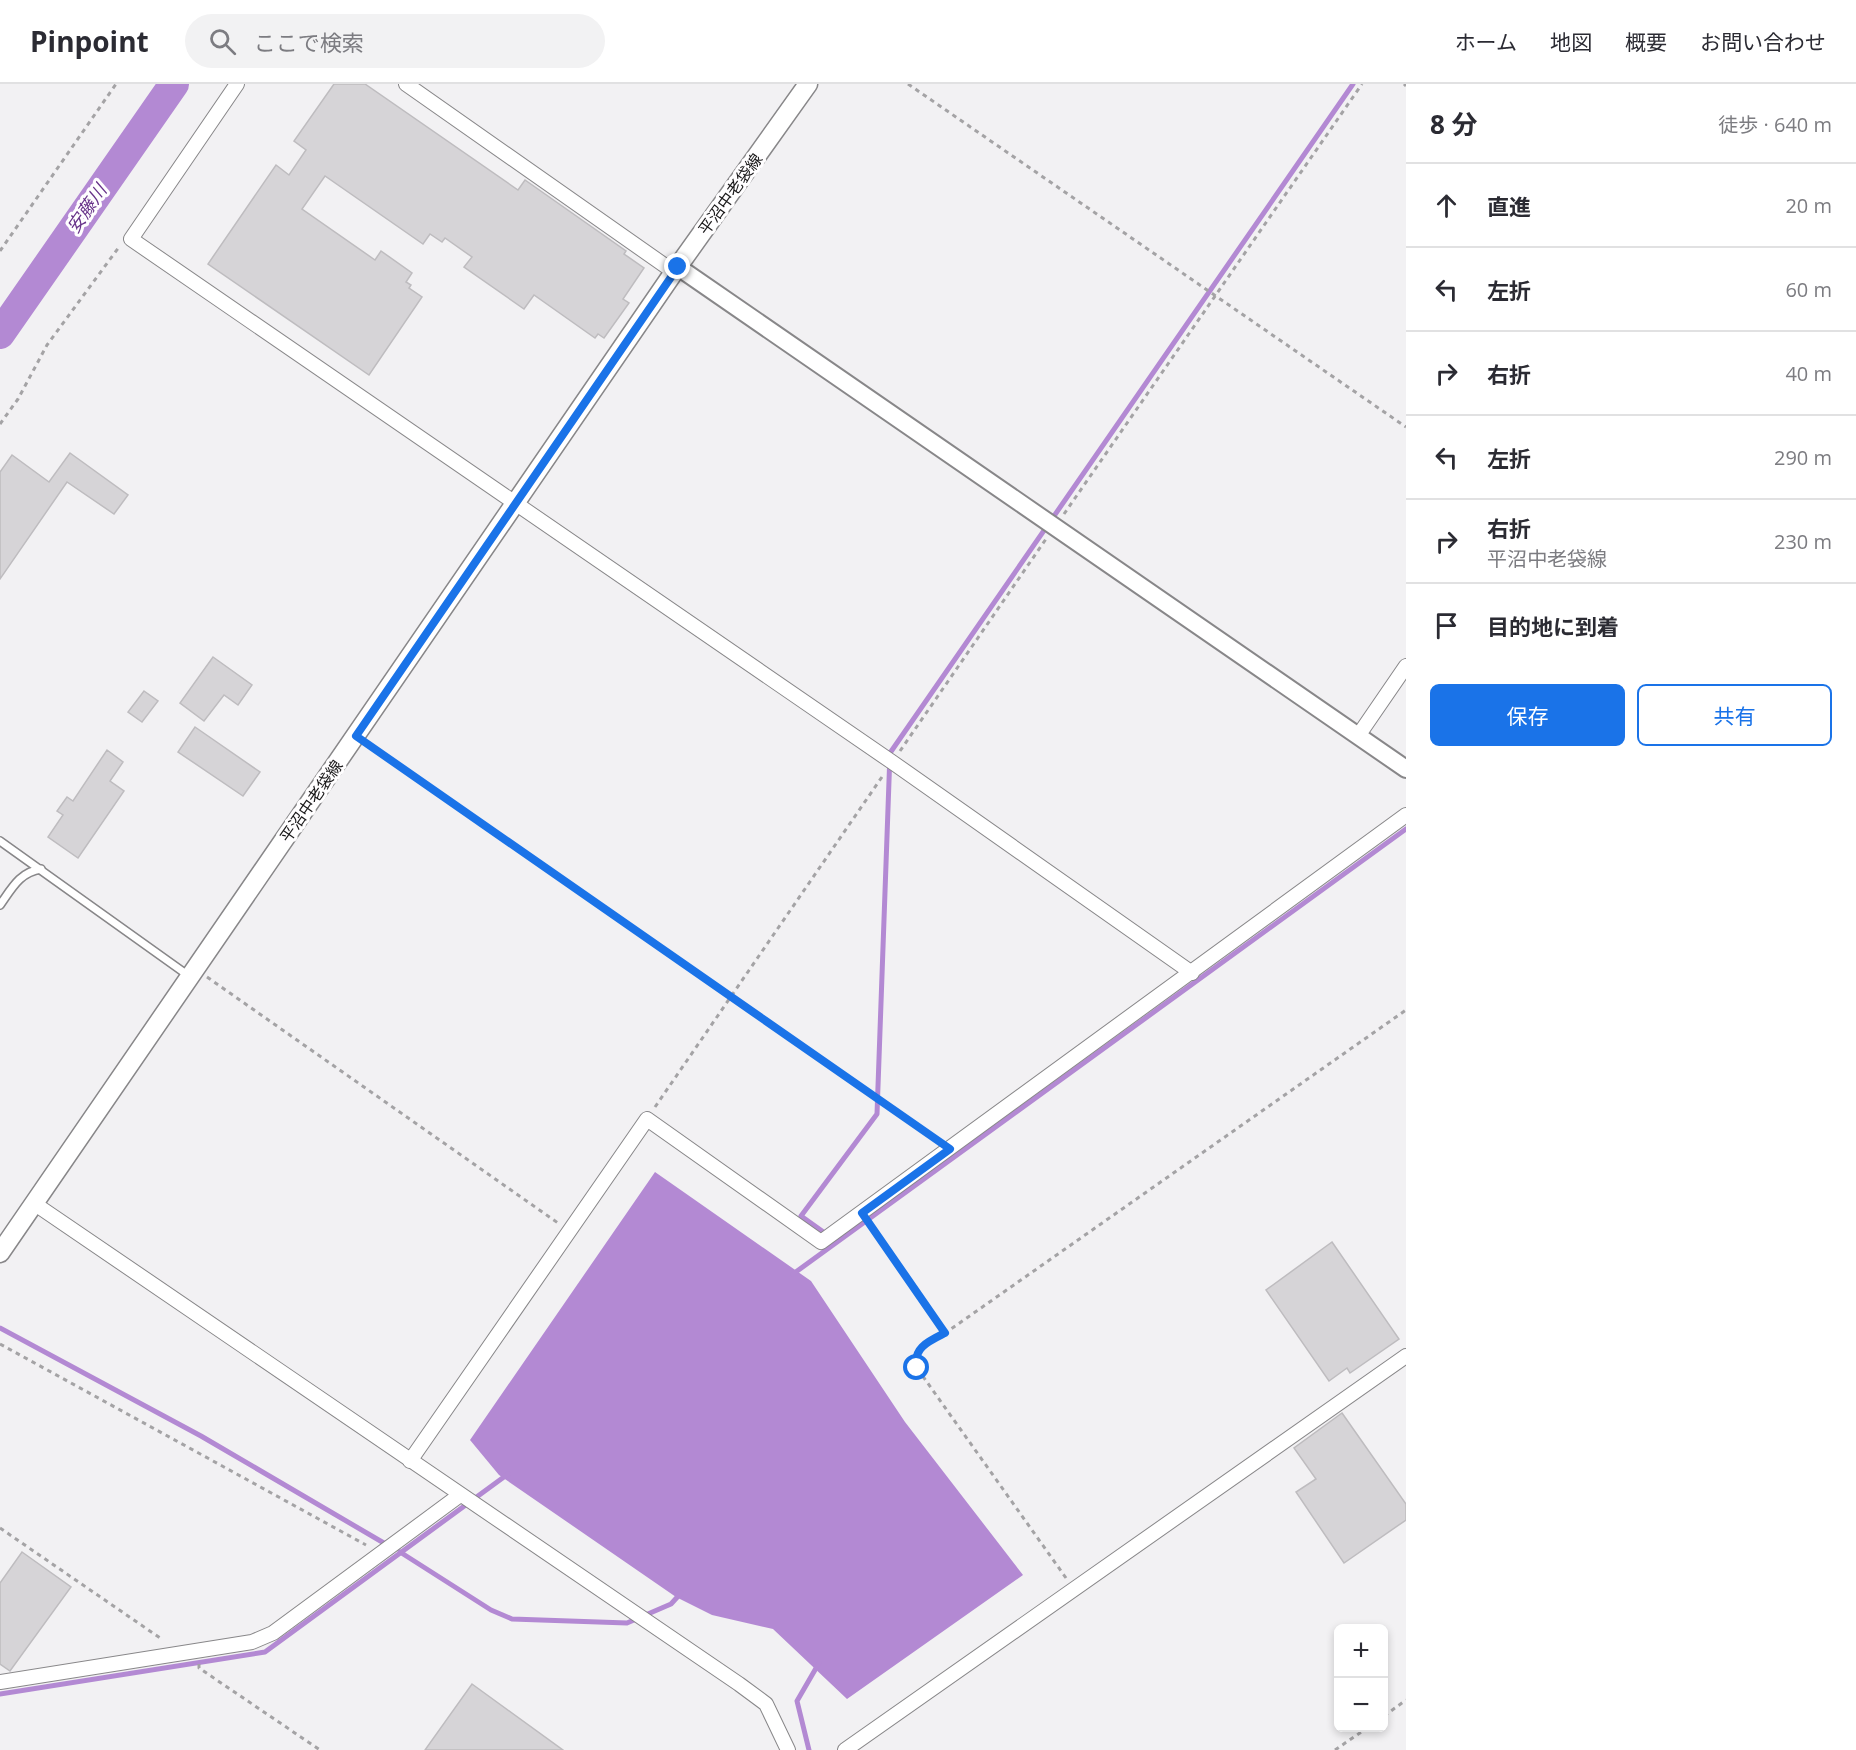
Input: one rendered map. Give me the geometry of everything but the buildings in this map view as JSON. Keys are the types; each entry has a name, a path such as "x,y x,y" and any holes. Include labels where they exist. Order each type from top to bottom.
{"main road":[{"name":"平沼中老袋線","path":"0,1253 676,270 808,84"}],"street":[{"path":"237,84 131,239 892,762 1192,973"},
{"path":"406,84 1406,769"},
{"path":"1358,736 1406,666"},
{"path":"410,1461 647,1119 821,1242 1406,815"},
{"path":"35,1204 766,1704 788,1750"},
{"path":"845,1750 1406,1356"},
{"path":"0,1682 252,1642 273,1633 460,1495"}],"lane":[{"path":"0,841 192,972"},
{"path":"0,905 16,881 28,871 41,869"}],"path":[{"path":"0,251 116,84"},
{"path":"908,84 1406,427"},
{"path":"647,1119 1214,295 1362,84"},
{"path":"0,424 18,399 47,345 120,247 131,239"},
{"path":"356,736 950,1149"},
{"path":"192,972 569,1231"},
{"path":"1074,1589 917,1368 915,1359 917,1353 923,1346 945,1333 1406,1010"},
{"path":"862,1213 945,1333"},
{"path":"0,1344 381,1554"},
{"path":"0,1527 181,1653"},
{"path":"198,1651 200,1668 320,1750"},
{"path":"1388,1713 1406,1700"},
{"path":"1335,1750 1361,1732"}],"shaded area":[{"path":"655,1172 811,1281 905,1422 1023,1575 847,1699 773,1629 712,1615 676,1597 499,1475 470,1440"}],"waterway":[{"name":"安藤川","path":"0,334 174,84"},
{"path":"829,1236 801,1216 877,1114 890,753 1353,84"},
{"path":"793,1274 1406,829"},
{"path":"0,1328 201,1436 389,1546"},
{"path":"0,1694 265,1652 508,1474"},
{"path":"400,1552 491,1610 512,1619 627,1623 671,1604 681,1593"},
{"path":"809,1750 797,1701 819,1663"}],"route":[{"path":"678,267 356,736 950,1149 862,1213 945,1333 923,1346 917,1353 915,1359 917,1368"}]}
